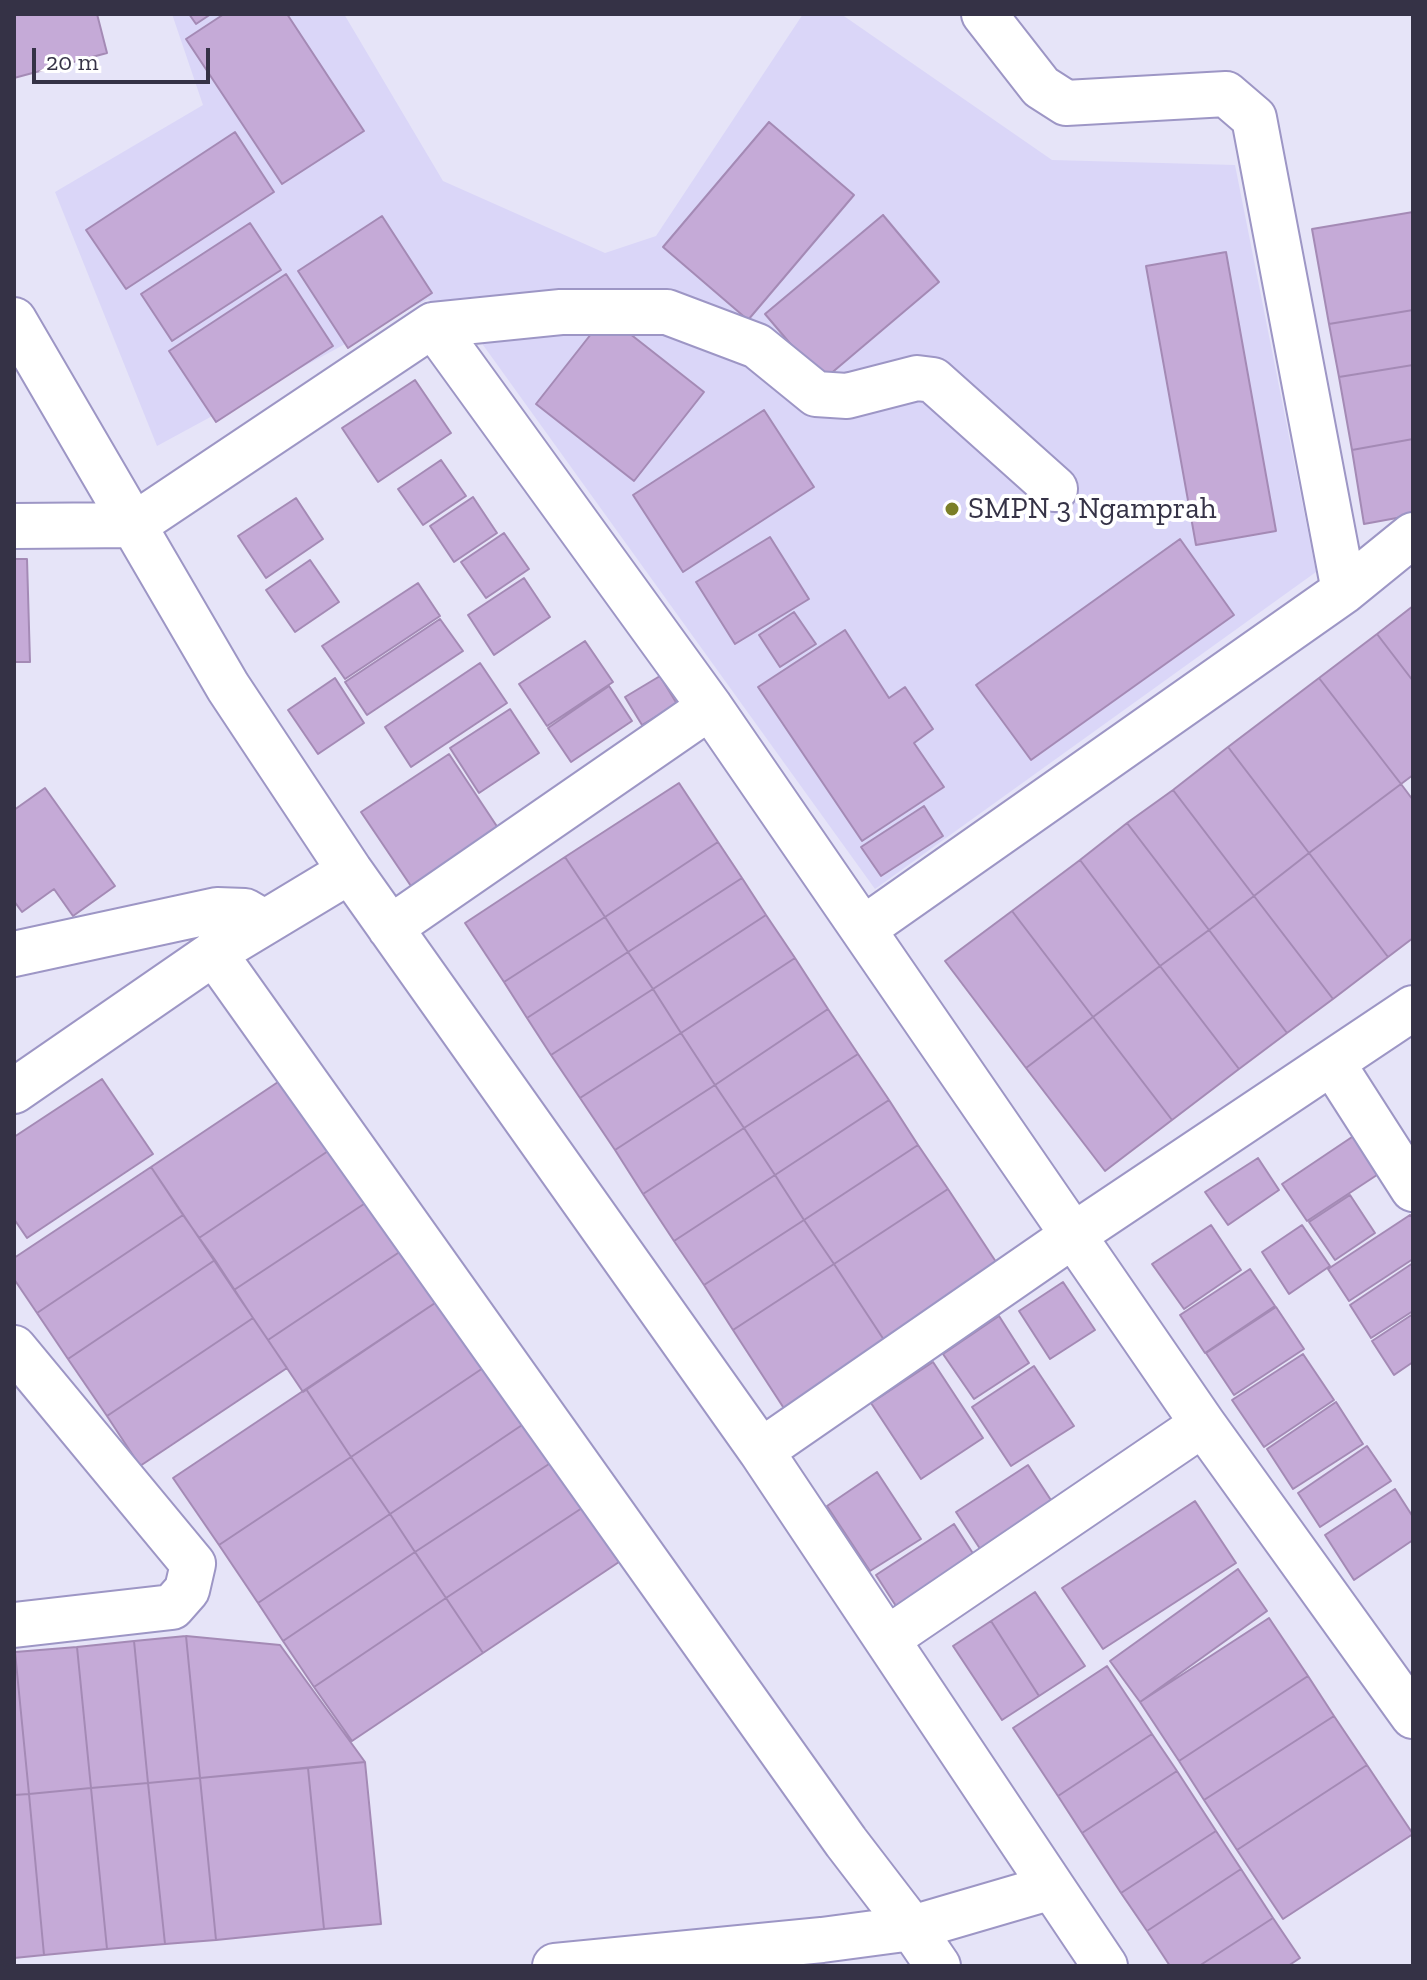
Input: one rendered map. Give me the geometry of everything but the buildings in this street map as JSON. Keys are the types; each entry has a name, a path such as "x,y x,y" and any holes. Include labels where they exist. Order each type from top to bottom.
{"street":[{"path":"984,14 1041,87 1066,103 1226,94 1254,118 1344,591"},
{"path":"14,526 134,525 433,325 561,312 667,312 757,346 816,394 847,396 917,378 933,380 1055,489"},
{"path":"14,320 228,687 350,871 761,1451 1105,1966"},
{"path":"433,325 710,707 1203,1424 1413,1716"},
{"path":"863,929 1344,591 1413,535"},
{"path":"390,928 710,707"},
{"path":"14,1091 214,953 350,871"},
{"path":"14,954 217,910 245,911 264,922"},
{"path":"214,953 846,1842 938,1966"},
{"path":"761,1451 1075,1234 1413,1008"},
{"path":"1333,1064 1413,1189"},
{"path":"14,1348 193,1564 187,1590 172,1607 14,1625"},
{"path":"887,1639 1203,1424"},
{"path":"555,1966 822,1940 912,1928 1052,1887"}],"shaded area":[{"name":"SMPN 3 Ngamprah","path":"172,14 344,14 443,181 605,253 656,236 803,14 841,14 1052,160 1235,165 1316,572 875,889 478,338 428,299 157,446 55,192 203,105"}],"place":[{"name":"SMPN 3 Ngamprah","path":"952,509"}]}
